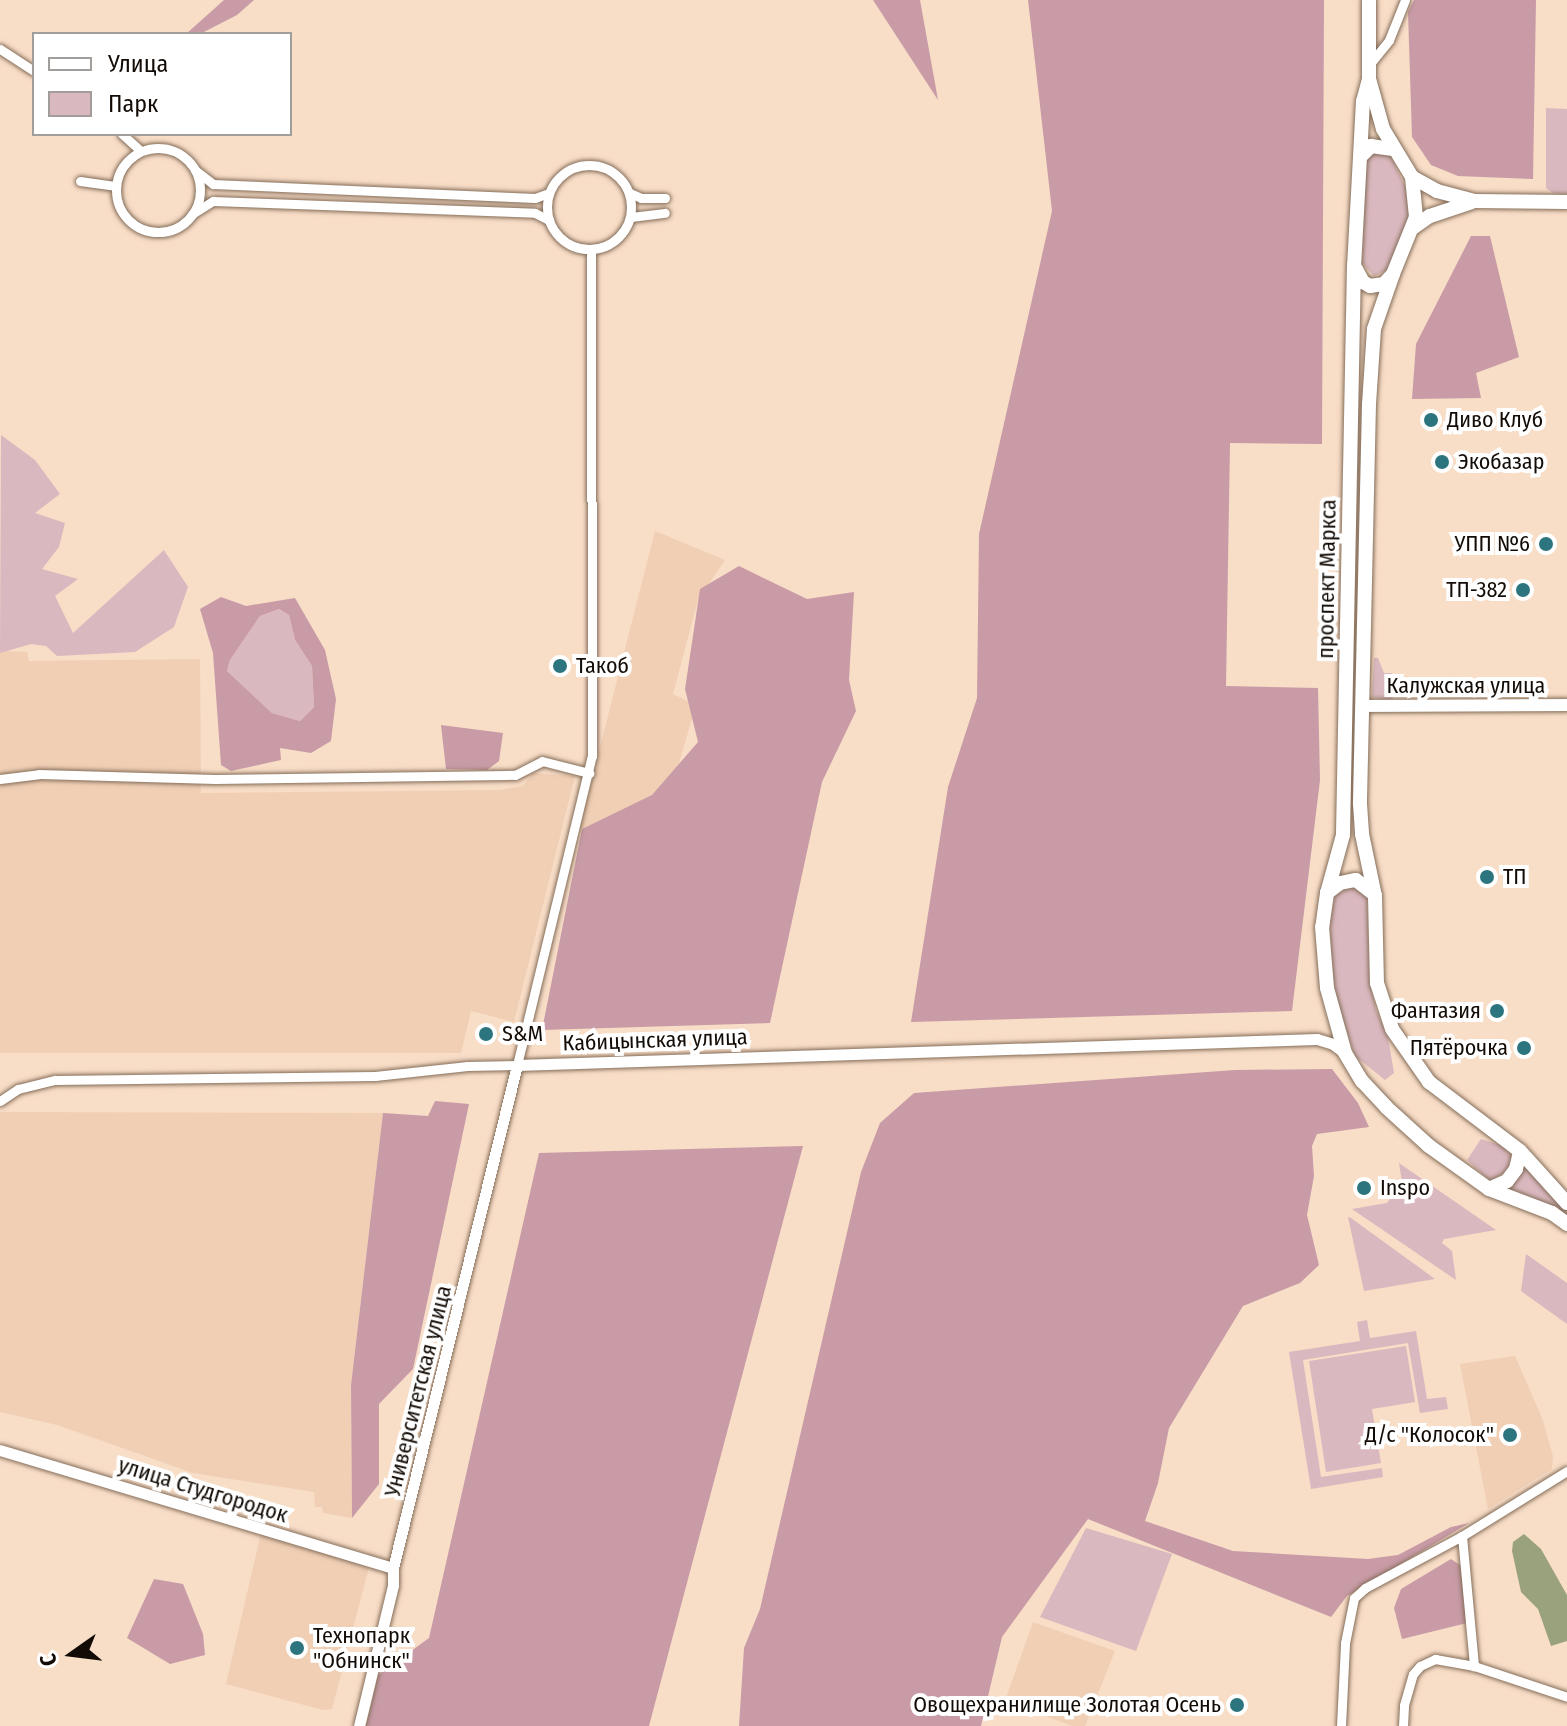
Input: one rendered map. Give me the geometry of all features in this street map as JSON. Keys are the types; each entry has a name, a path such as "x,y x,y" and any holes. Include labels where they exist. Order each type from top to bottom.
{"main road":[{"path":"1369,0 1369,72 1377,114 1393,149 1412,177 1437,191 1475,201 1567,202"},
{"name":"проспект Маркса","path":"1369,72 1363,101 1354,265 1343,835 1327,893 1322,927 1327,988 1345,1053 1362,1081 1386,1107 1429,1146 1489,1189 1552,1213 1567,1224"},
{"path":"1360,157 1371,146 1393,149"},
{"path":"1412,177 1414,227"},
{"path":"1414,227 1430,216 1475,201"},
{"name":"проспект Маркса","path":"1414,227 1374,329 1362,834 1375,896 1377,983 1383,1009 1405,1052 1437,1090 1520,1151 1567,1203"},
{"path":"1354,265 1363,282 1370,286 1384,284 1393,274"},
{"name":"Калужская улица","path":"1364,706 1567,705"},
{"path":"1346,706 1364,706"},
{"path":"1327,893 1340,883 1356,880 1375,896"},
{"path":"1489,1189 1507,1181 1516,1169 1520,1151"}],"street":[{"path":"1369,72 1389,40 1405,0"},
{"path":"0,49 32,70"},
{"path":"124,136 141,151"},
{"path":"549,193 535,198 213,184 171,150 156,148 141,151 123,165 115,186 120,209 129,222 143,230 159,233 174,229 213,201 535,213 549,220 568,244 591,249 613,242 624,231 631,217 630,193"},
{"path":"549,220 549,193 563,173 585,164 601,166 616,174 630,193 641,198 665,198"},
{"path":"192,214 200,196 195,170"},
{"path":"80,181 115,186"},
{"path":"631,217 665,213"},
{"path":"517,1065 589,773 592,667 591,249"},
{"path":"0,779 39,774 215,779 515,775 542,761 589,773"},
{"path":"1335,1022 1317,1039 1333,1044 1345,1053"},
{"name":"Кабицынская улица","path":"0,1101 33,1083 55,1080 375,1076 467,1066 1317,1039"},
{"name":"Университетская улица","path":"359,1726 393,1585 393,1568 517,1065"},
{"name":"улица Студгородок","path":"0,1450 393,1568"},
{"path":"1341,1726 1345,1643 1354,1598 1365,1588 1462,1536 1567,1471"},
{"path":"1462,1536 1474,1666"},
{"path":"1403,1726 1407,1691 1420,1666 1445,1659 1567,1697"}],"shaded area":[{"path":"224,0 254,0 237,15 204,32 188,32"},
{"path":"873,0 920,0 938,100"},
{"path":"1028,0 1324,0 1322,444 1230,443 1226,686 1318,688 1320,780 1292,1011 911,1022 948,787 977,698 979,534 1052,211"},
{"path":"1414,0 1536,0 1533,179 1458,176 1431,165 1412,137 1408,12"},
{"path":"1471,236 1490,236 1519,357 1476,373 1481,398 1412,399 1416,344"},
{"path":"655,531 725,560 698,600 673,694 696,705 677,770 648,800 579,830"},
{"path":"739,566 807,599 854,592 849,680 856,711 822,782 770,1023 542,1030 582,829 652,795 698,742 685,689 700,589"},
{"path":"221,597 246,606 295,598 325,650 336,699 331,741 311,753 280,748 281,760 231,771 221,765 213,653 200,609","holes":["279,609 289,615 295,640 312,666 314,707 300,721 272,713 227,671 230,660 260,616"]},
{"path":"0,651 27,652 29,661 200,659 201,793 499,790 523,786 533,773 575,776 514,1022 471,1011 461,1053 0,1053"},
{"path":"441,725 503,733 499,761 487,770 446,769"},
{"path":"1332,1069 1358,1103 1369,1127 1317,1134 1312,1146 1314,1176 1307,1215 1319,1265 1300,1283 1243,1306 1169,1428 1158,1483 1145,1521 1233,1551 1368,1559 1398,1555 1451,1527 1469,1523 1347,1596 1331,1617 1088,1519 1002,1637 981,1726 739,1726 744,1648 760,1609 861,1172 880,1123 914,1093 1235,1070"},
{"path":"435,1101 469,1104 413,1369 379,1404 379,1484 352,1518 351,1385 383,1113 428,1116"},
{"path":"0,1112 383,1113 351,1385 352,1518 323,1513 322,1507 315,1507 314,1492 193,1473 57,1425 0,1412"},
{"path":"803,1146 649,1726 366,1726 378,1675 429,1638 539,1153"},
{"name":"Д/с \"Колосок\"","path":"1515,1356 1542,1418 1553,1456 1552,1469 1488,1509 1460,1364"},
{"path":"261,1533 369,1567 332,1709 323,1710 226,1684"},
{"path":"1524,1534 1541,1549 1567,1595 1567,1641 1551,1646 1538,1609 1521,1592 1512,1551 1513,1542"},
{"path":"1451,1559 1463,1567 1467,1623 1402,1639 1394,1608 1401,1589"},
{"path":"154,1579 183,1584 203,1634 205,1655 170,1664 127,1638"},
{"path":"1033,1622 1115,1651 1085,1726 1072,1726 1005,1701"}],"green space":[{"path":"1546,108 1567,109 1567,194 1553,193 1546,188"},
{"path":"1369,152 1389,153 1409,194 1409,218 1388,270 1374,276 1362,263 1364,159"},
{"path":"1,435 35,460 60,494 35,513 65,523 59,547 42,569 78,579 55,596 73,633 164,550 188,587 174,627 135,652 57,656 46,646 31,644 0,653"},
{"path":"279,609 289,615 295,640 312,666 314,707 300,721 272,713 227,671 230,660 260,616"},
{"path":"1374,658 1378,658 1384,673 1392,673 1394,697 1390,701 1372,697"},
{"path":"1353,886 1367,895 1370,981 1376,1010 1388,1037 1394,1073 1385,1080 1355,1056 1337,1001 1331,966 1330,919 1335,895"},
{"path":"1481,1139 1503,1146 1512,1157 1506,1172 1490,1181 1467,1160"},
{"path":"1399,1163 1496,1230 1444,1239 1442,1243 1452,1251 1456,1280 1352,1209 1387,1203 1402,1182"},
{"path":"1524,1166 1567,1212 1567,1216 1505,1188 1517,1181"},
{"path":"1348,1217 1351,1218 1435,1279 1364,1291"},
{"path":"1526,1254 1567,1283 1567,1324 1521,1291"},
{"path":"1367,1320 1370,1338 1416,1331 1427,1399 1446,1397 1448,1409 1420,1413 1408,1343 1303,1360 1321,1477 1382,1468 1383,1477 1311,1489 1289,1352 1360,1341 1357,1322"},
{"path":"1406,1346 1415,1402 1372,1409 1381,1463 1326,1472 1309,1361"},
{"path":"1086,1528 1172,1554 1136,1651 1040,1617"}],"place":[{"name":"Диво Клуб","path":"1431,420"},
{"name":"Экобазар","path":"1442,462"},
{"name":"УПП №6","path":"1546,544"},
{"name":"ТП-382","path":"1523,590"},
{"name":"Такоб","path":"560,666"},
{"name":"ТП","path":"1487,877"},
{"name":"Фантазия","path":"1497,1011"},
{"name":"S&M","path":"486,1034"},
{"name":"Пятёрочка","path":"1524,1048"},
{"name":"Inspo","path":"1364,1188"},
{"name":"Д/с \"Колосок\"","path":"1510,1435"},
{"name":"Технопарк \"Обнинск\"","path":"297,1648"},
{"name":"Овощехранилище Золотая Осень","path":"1237,1705"}]}
